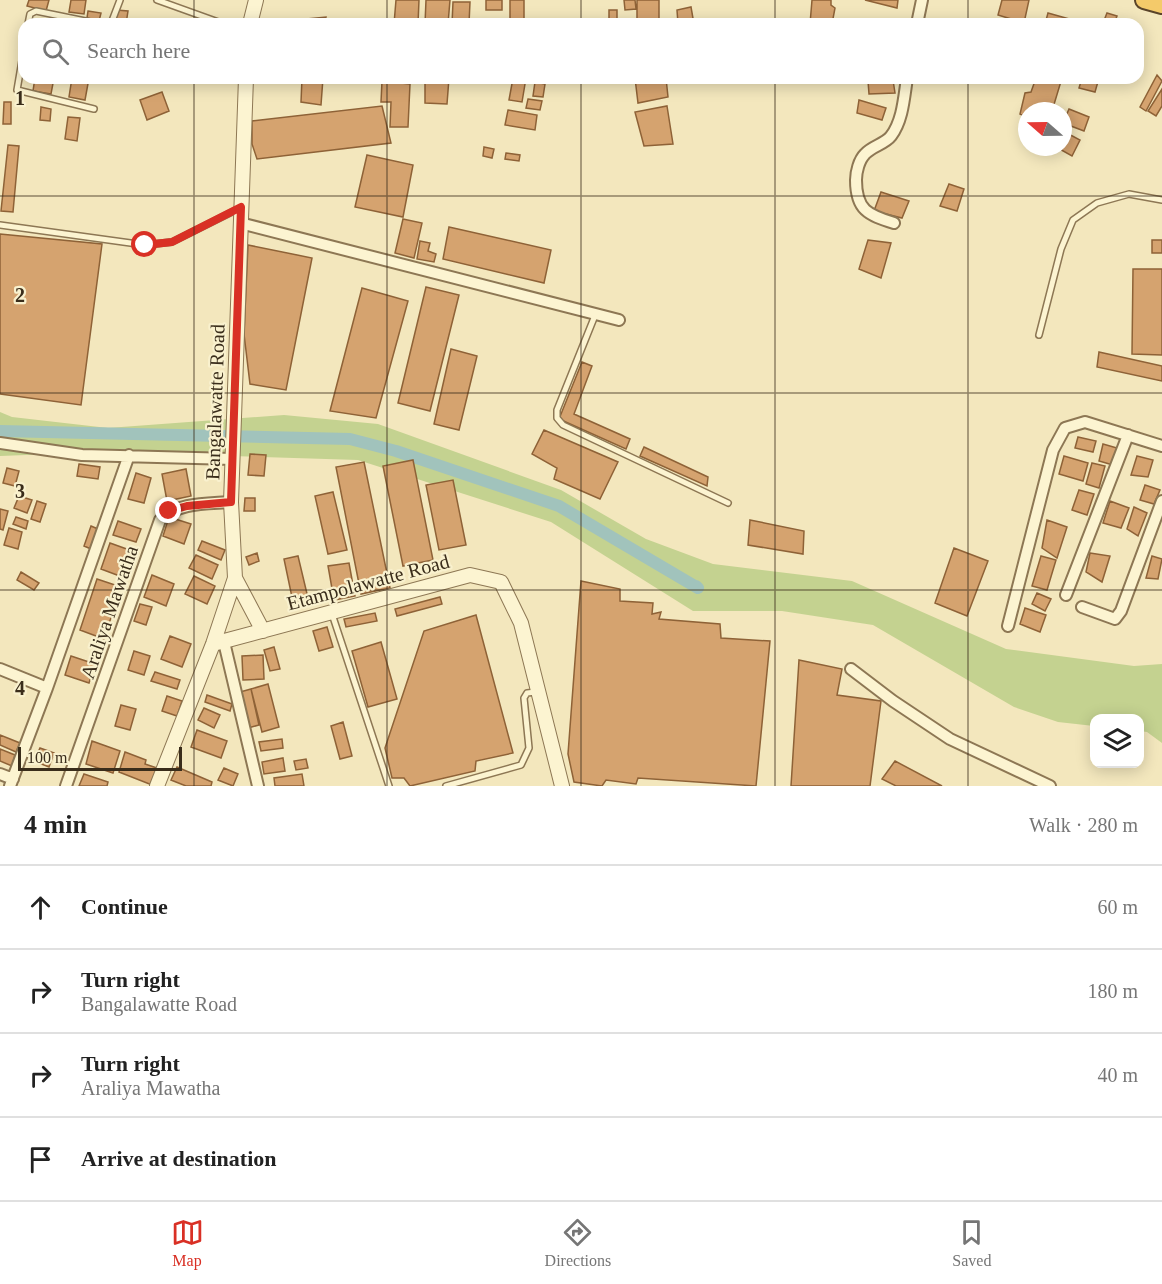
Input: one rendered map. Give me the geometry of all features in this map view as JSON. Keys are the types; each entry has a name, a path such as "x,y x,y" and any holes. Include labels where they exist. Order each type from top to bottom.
{"highway":[{"path":"1144,0 1162,5"}],"street":[{"path":"252,18 256,0"},
{"path":"918,18 922,0"},
{"name":"Bangalawatte Road","path":"158,786 218,643 235,578 231,502 246,84"},
{"path":"894,223 874,217 862,207 857,198 856,175 864,154 890,138 899,122 906,84"},
{"path":"240,223 619,320"},
{"path":"1008,626 1053,450 1065,428 1085,422 1162,446"},
{"path":"1066,595 1128,435"},
{"path":"0,443 82,455 233,459"},
{"path":"0,774 11,782 47,688 129,455"},
{"path":"1082,607 1115,619 1121,611 1162,501"},
{"name":"Araliya Mawatha","path":"66,786 160,520 169,511 187,506 231,502"},
{"name":"Etampolawatte Road","path":"218,643 470,575 501,582 521,623 562,786"},
{"path":"235,578 263,631"},
{"path":"218,643 258,786"},
{"path":"0,669 47,688"},
{"path":"851,669 893,702 950,740 1050,786"}],"lane":[{"path":"113,18 120,0"},
{"path":"157,0 207,18"},
{"path":"29,18 30,14 36,11 70,18"},
{"path":"18,84 17,90 94,109"},
{"path":"1038,335 1061,249 1073,220 1097,203 1129,194 1162,200"},
{"path":"0,225 145,245 172,242 241,207"},
{"path":"596,313 557,410 558,418 563,424 728,503"},
{"path":"332,612 389,786"},
{"path":"446,786 521,765 526,760 529,748 524,698 527,693 538,691"}],"green space":[{"path":"0,412 12,417 108,428 284,415 378,424 561,490 646,539 713,564 852,581 1006,649 1134,666 1162,664 1162,743 1144,732 1144,714 1090,714 1090,726 1058,722 1014,707 873,625 782,611 693,611 551,522 358,460 105,452 0,456"}],"building":[{"path":"29,0 49,0 46,11 27,6"},
{"path":"71,0 86,0 84,14 69,12"},
{"path":"396,0 419,0 418,18 394,18"},
{"path":"426,0 450,0 448,18 425,18"},
{"path":"486,0 502,0 502,10 486,10"},
{"path":"510,0 524,0 524,18 510,18"},
{"path":"624,0 635,0 636,9 625,10"},
{"path":"637,0 659,0 659,18 637,18"},
{"path":"812,0 831,0 831,5 835,8 833,18 810,18"},
{"path":"865,0 898,0 897,8"},
{"path":"1002,0 1029,0 1025,18 1008,18 998,15"},
{"path":"453,2 470,2 469,18 452,18"},
{"path":"691,7 693,18 678,18 677,10"},
{"path":"116,10 128,11 127,18 115,18"},
{"path":"609,10 617,10 617,18 609,18"},
{"path":"88,11 101,13 100,18 87,18"},
{"path":"1048,13 1066,18 1047,18"},
{"path":"1107,13 1117,16 1116,18 1105,18"},
{"path":"1157,75 1162,81 1146,111 1140,107"},
{"path":"34,84 53,84 51,94 33,91"},
{"path":"71,84 88,84 85,100 69,97"},
{"path":"302,84 323,84 321,105 301,102"},
{"path":"382,84 410,84 408,127 390,127 391,102 381,102"},
{"path":"425,84 449,84 447,104 425,103"},
{"path":"512,84 525,84 522,102 509,100"},
{"path":"535,84 545,84 543,97 533,96"},
{"path":"636,84 667,84 668,97 638,103"},
{"path":"868,84 894,84 895,93 869,94"},
{"path":"1034,84 1060,84 1055,102 1023,102 1025,93 1031,92"},
{"path":"1080,84 1097,84 1095,92 1079,88"},
{"path":"1162,89 1162,106 1156,116 1148,111"},
{"path":"162,92 169,111 147,120 140,100"},
{"path":"528,99 542,101 540,110 526,108"},
{"path":"859,100 886,108 882,120 857,113"},
{"path":"4,102 11,102 11,124 3,124"},
{"path":"382,106 391,143 257,159 252,144 252,121"},
{"path":"667,106 673,144 644,146 635,112"},
{"path":"41,107 51,109 50,121 40,120"},
{"path":"508,110 537,115 535,130 505,125"},
{"path":"1072,110 1089,117 1084,131 1072,126"},
{"path":"68,117 80,118 77,141 65,139"},
{"path":"1072,136 1080,140 1072,156"},
{"path":"8,145 19,146 13,212 1,211"},
{"path":"484,147 494,149 492,158 483,156"},
{"path":"506,153 520,155 519,161 505,159"},
{"path":"367,155 413,165 403,217 355,207"},
{"path":"949,184 964,189 957,211 940,206"},
{"path":"881,192 909,201 902,218 874,211"},
{"path":"403,219 422,223 414,258 395,253"},
{"path":"449,227 551,250 544,283 443,259"},
{"path":"0,234 102,244 81,405 0,394"},
{"path":"868,240 891,243 881,278 859,269"},
{"path":"1152,240 1162,240 1162,253 1152,253"},
{"path":"420,241 430,243 428,251 436,254 434,262 417,259"},
{"path":"248,245 312,258 286,390 250,384 244,334"},
{"path":"1133,269 1162,269 1162,355 1132,354"},
{"path":"426,287 459,295 430,411 398,403"},
{"path":"362,288 408,301 376,418 330,411"},
{"path":"451,349 477,356 459,430 434,424"},
{"path":"1099,352 1162,366 1162,381 1097,367"},
{"path":"582,362 592,366 574,414 630,439 626,449 559,419"},
{"path":"544,430 618,462 600,499 554,479 557,468 532,454"},
{"path":"1078,437 1096,441 1093,452 1075,448"},
{"path":"1103,444 1117,448 1113,465 1099,461"},
{"path":"644,447 708,477 707,486 640,456"},
{"path":"250,454 266,455 264,476 248,475"},
{"path":"1064,456 1088,463 1083,481 1059,474"},
{"path":"1137,456 1153,460 1148,477 1131,475"},
{"path":"413,460 433,560 403,566 383,466"},
{"path":"364,462 390,588 361,594 336,467"},
{"path":"1092,463 1105,466 1099,488 1086,484"},
{"path":"79,464 100,467 98,479 77,476"},
{"path":"7,468 19,471 15,486 3,483"},
{"path":"186,469 191,496 167,501 162,474"},
{"path":"136,473 151,478 144,503 128,499"},
{"path":"453,480 466,545 439,550 426,485"},
{"path":"1145,485 1160,490 1154,504 1140,500"},
{"path":"1079,490 1094,494 1087,515 1072,510"},
{"path":"333,492 347,550 328,554 315,496"},
{"path":"19,496 32,500 27,513 14,508"},
{"path":"245,498 255,498 255,511 244,511"},
{"path":"37,501 46,504 40,522 31,519"},
{"path":"1110,501 1129,508 1121,528 1103,523"},
{"path":"1134,507 1147,513 1138,536 1127,529"},
{"path":"0,509 8,511 3,530 0,529"},
{"path":"16,517 28,521 26,529 13,524"},
{"path":"169,517 191,524 184,544 163,536"},
{"path":"750,520 804,531 803,554 748,545"},
{"path":"1047,520 1067,527 1057,558 1042,548"},
{"path":"118,521 141,529 136,542 113,535"},
{"path":"91,526 98,529 91,549 84,546"},
{"path":"9,528 22,532 18,549 4,545"},
{"path":"202,541 225,550 221,560 198,550"},
{"path":"110,543 135,552 125,578 101,569"},
{"path":"954,548 988,561 967,616 935,603"},
{"path":"257,553 259,561 249,565 246,557"},
{"path":"1090,553 1110,556 1102,582 1086,572"},
{"path":"196,555 218,565 212,579 189,568"},
{"path":"298,556 308,598 293,602 284,559"},
{"path":"1041,556 1056,560 1047,590 1032,586"},
{"path":"1152,556 1162,559 1158,579 1146,578"},
{"path":"349,563 355,596 334,600 328,566"},
{"path":"21,572 39,583 34,590 17,580"},
{"path":"152,575 174,584 166,606 144,597"},
{"path":"194,576 215,586 207,604 185,594"},
{"path":"97,579 121,587 104,639 80,630"},
{"path":"581,581 620,589 620,601 653,603 652,614 661,612 659,619 720,624 721,638 770,641 756,786 638,778 636,784 606,780 602,786 574,782 568,754"},
{"path":"1037,593 1051,599 1045,611 1032,604"},
{"path":"440,597 442,604 397,616 395,609"},
{"path":"140,604 152,607 146,625 134,621"},
{"path":"1025,608 1046,615 1040,632 1020,624"},
{"path":"375,613 377,621 346,627 344,619"},
{"path":"476,615 513,753 476,761 475,771 410,786 404,778 392,778 385,748 424,631"},
{"path":"327,627 333,647 319,651 313,631"},
{"path":"170,636 191,644 182,667 161,659"},
{"path":"381,642 397,699 368,707 352,651"},
{"path":"274,647 280,669 270,671 264,650"},
{"path":"134,651 150,656 144,675 128,670"},
{"path":"263,655 264,679 243,680 242,656"},
{"path":"71,656 95,664 89,683 65,675"},
{"path":"799,660 842,669 837,695 881,701 870,786 791,786"},
{"path":"155,672 180,680 177,689 151,681"},
{"path":"268,684 279,727 262,732 251,689"},
{"path":"251,689 259,725 248,728 240,692"},
{"path":"207,695 232,704 230,711 205,702"},
{"path":"167,696 182,701 177,716 162,711"},
{"path":"121,705 136,709 130,730 115,726"},
{"path":"204,708 220,715 214,728 198,720"},
{"path":"343,722 352,756 340,759 331,726"},
{"path":"197,730 227,741 221,758 191,747"},
{"path":"0,735 20,743 16,752 0,745"},
{"path":"282,739 283,748 261,751 259,742"},
{"path":"92,741 120,751 113,773 86,764"},
{"path":"40,748 54,753 49,767 34,761"},
{"path":"0,749 15,755 12,766 0,761"},
{"path":"125,752 146,760 145,764 157,768 152,785 119,772"},
{"path":"283,758 285,771 264,774 262,762"},
{"path":"306,759 308,768 296,770 294,761"},
{"path":"895,761 942,786 896,786 882,779"},
{"path":"177,767 212,782 211,786 186,786 171,780"},
{"path":"224,768 238,774 233,786 218,780"},
{"path":"84,774 108,782 107,786 79,786"},
{"path":"302,774 304,786 275,786 274,778"}],"waterway":[{"path":"0,431 350,439 396,451 559,506 698,588 696,586"}],"route":[{"path":"145,245 172,242 241,207 231,502 187,506 169,511"}]}
